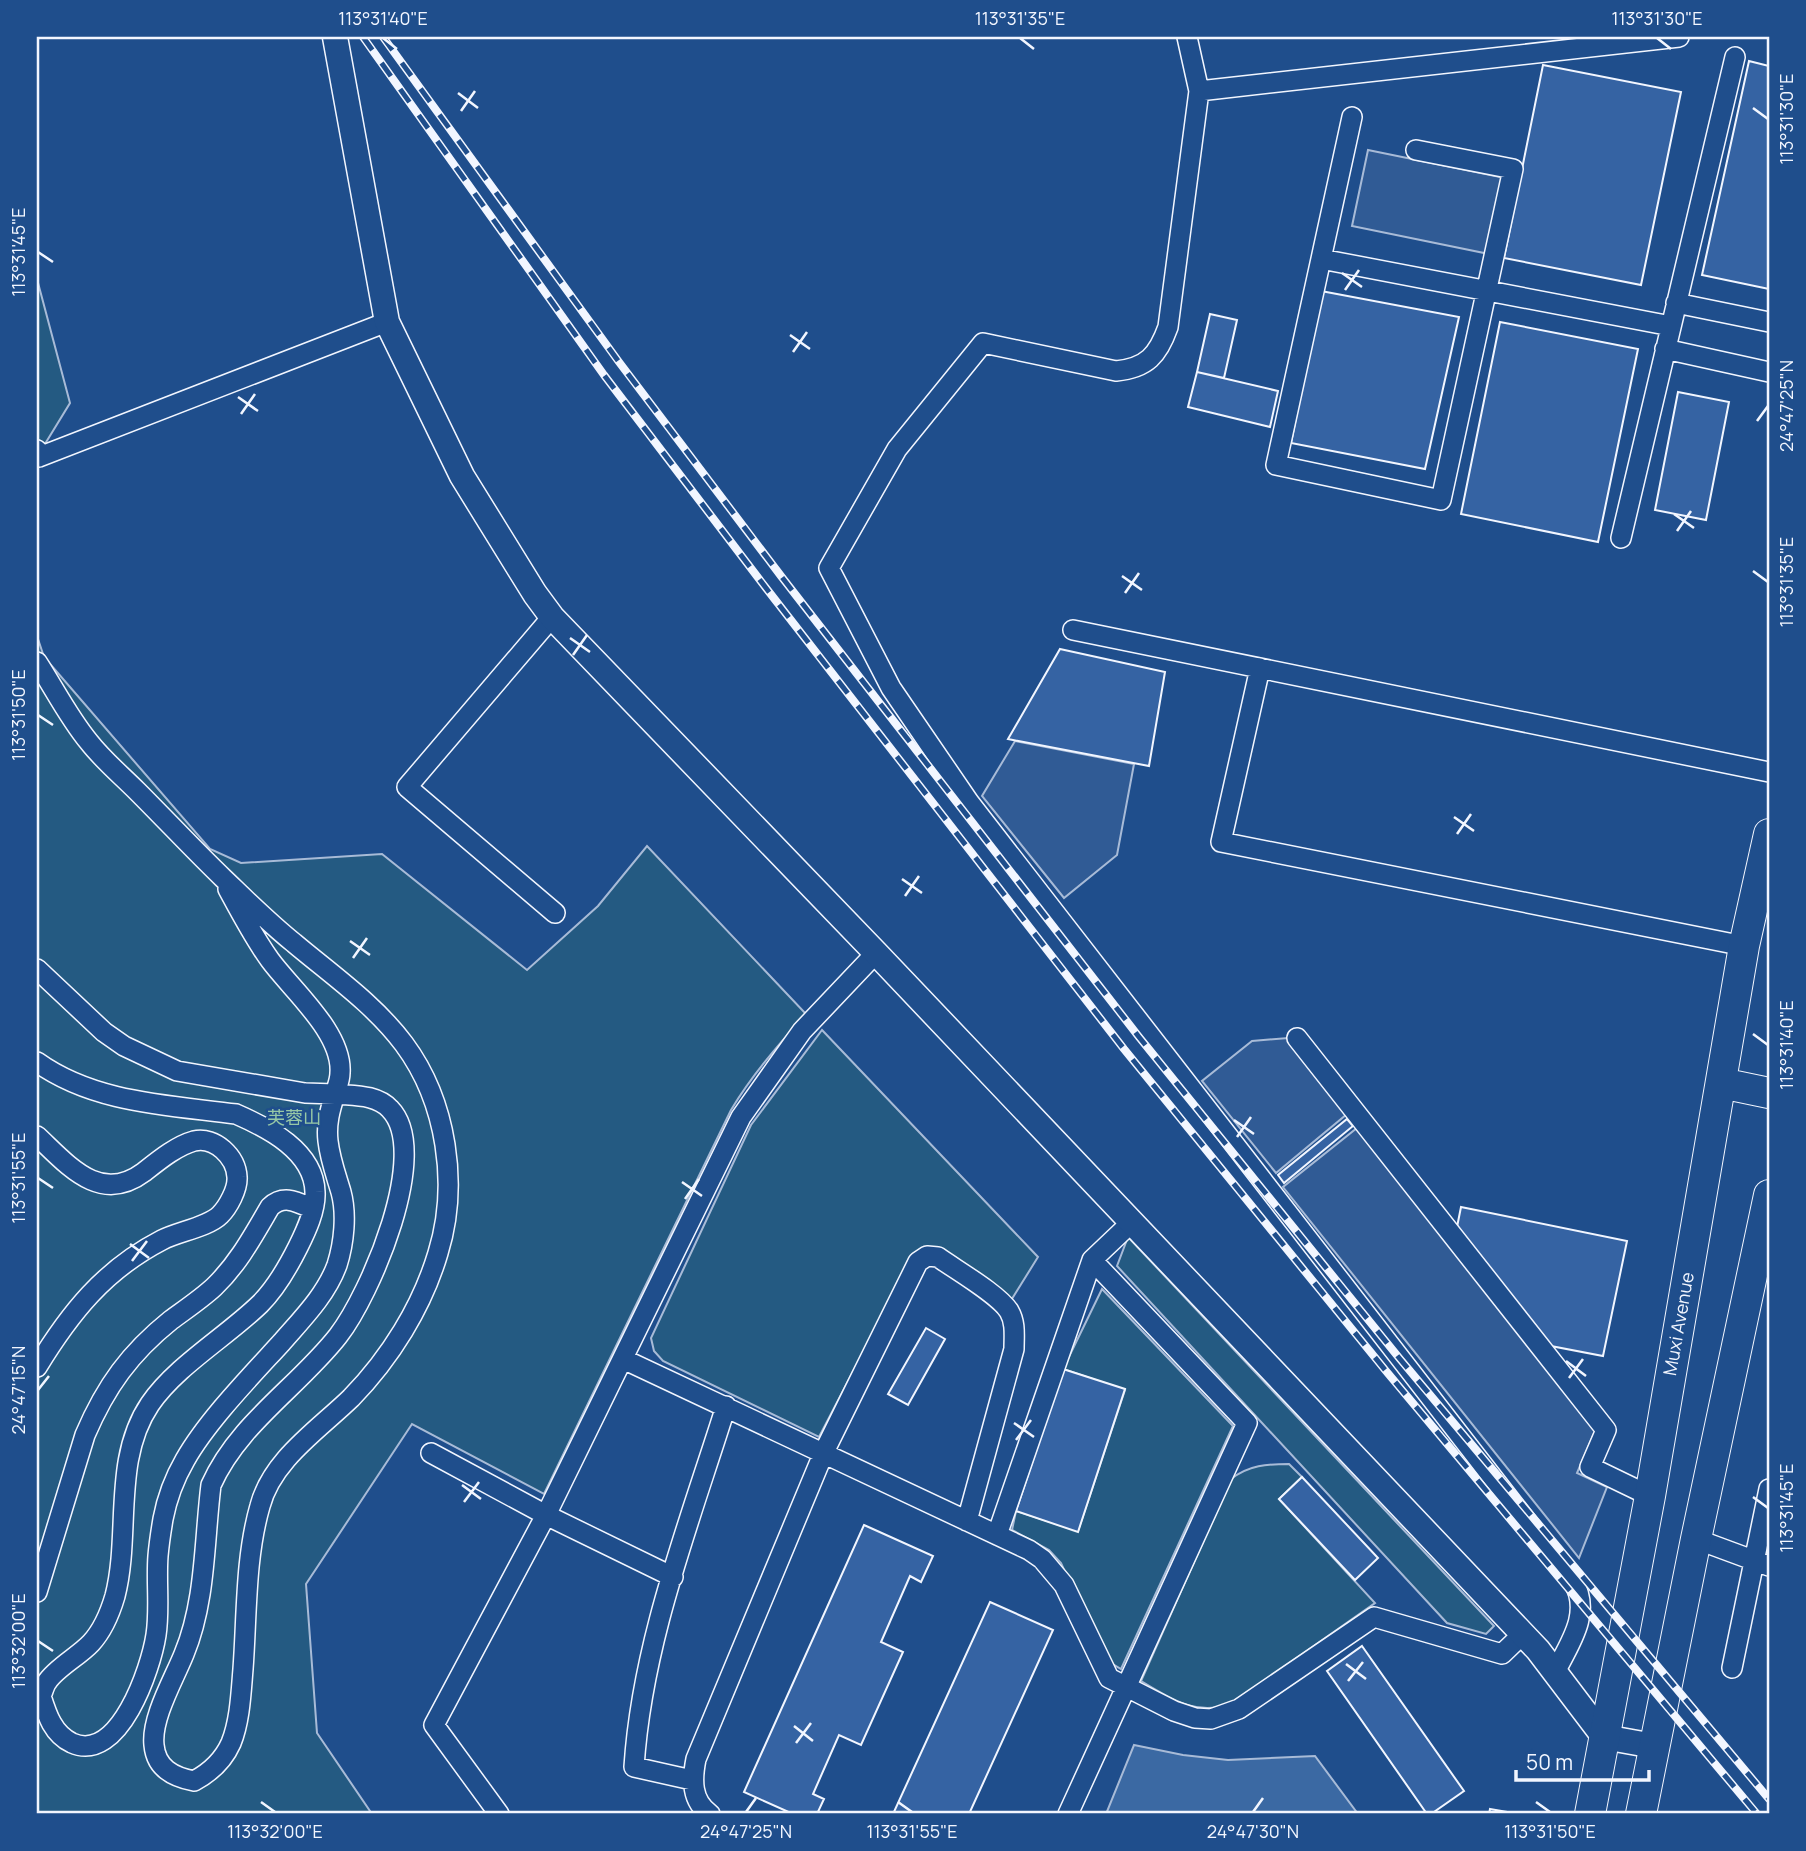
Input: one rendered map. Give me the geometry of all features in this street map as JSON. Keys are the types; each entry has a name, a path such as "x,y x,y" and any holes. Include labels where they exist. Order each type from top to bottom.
{"highway":[{"name":"Muxi Avenue","path":"1590,1814 1650,1496 1744,946 1769,834"},
{"path":"1721,1083 1769,1093"},
{"path":"1641,1814 1769,1195"}],"main road":[{"path":"335,37 387,322 462,476 552,617 876,953 1523,1634 1604,1737 1654,1746"}],"street":[{"path":"1187,37 1199,91 1168,327 1161,345 1149,359 1135,369 1116,371 983,343 897,449 829,568 891,688 969,802 1573,1581 1581,1601 1581,1615 1555,1672"},
{"path":"1199,91 1679,37"},
{"path":"1620,538 1735,57"},
{"path":"1352,117 1276,465 1441,500 1513,169 1416,150"},
{"path":"1321,259 1671,326"},
{"path":"1676,303 1769,321"},
{"path":"38,455 387,322"},
{"path":"1665,349 1769,372"},
{"path":"552,617 407,787 555,913"},
{"path":"1073,630 1769,772"},
{"path":"37,662 89,742 221,876 292,942 366,1004 405,1046 422,1074 440,1123 448,1156 446,1209 439,1251 406,1328 384,1359 351,1397 288,1458 273,1477 262,1498 254,1529 241,1698 232,1742 219,1764 194,1781 168,1773 157,1760 153,1743 156,1723 198,1611 211,1485 219,1466 233,1448 319,1359 357,1308 371,1281 400,1192 405,1143 400,1121 389,1107 376,1100 305,1093 177,1071 124,1046 104,1032 37,970"},
{"path":"1260,668 1221,842 1744,946"},
{"path":"37,1062 76,1084 102,1094 236,1114 256,1123 289,1144 303,1160 316,1191 313,1209 295,1254 262,1302 164,1388 150,1404 140,1424 131,1449 127,1475 115,1596 105,1623 92,1642 47,1681 41,1696 48,1717 58,1733 74,1744 90,1746 106,1740 125,1720 146,1672 156,1637 158,1557 163,1517 172,1485 187,1457 223,1408 304,1317 324,1290 337,1265 344,1218 342,1195 327,1139 328,1117 340,1076 340,1064 330,1035 269,959 221,876"},
{"path":"499,1814 434,1725 546,1515 741,1117 802,1031 876,953"},
{"path":"1297,1038 1606,1430 1590,1467 1650,1496"},
{"path":"37,1136 64,1162 97,1183 107,1185 136,1178 178,1148 201,1140 208,1141 226,1152 232,1159 237,1176 233,1194 220,1215 163,1239 109,1274 66,1322 37,1367"},
{"path":"37,1592 85,1435 95,1412 125,1363 172,1320 214,1287 234,1266 276,1202 293,1200 313,1209"},
{"path":"997,1535 1092,1260 1132,1222"},
{"path":"710,1814 704,1811 696,1797 692,1780 696,1759 824,1452 918,1262 927,1256 938,1257 1001,1302 1015,1326 1014,1349 967,1521"},
{"path":"1068,1814 1247,1423 1092,1260"},
{"path":"623,1359 1029,1550 1055,1571 1064,1585 1109,1678 1174,1712 1211,1719 1239,1709 1374,1617 1502,1654 1523,1634"},
{"path":"692,1780 634,1767 636,1725 650,1654 726,1406"},
{"path":"431,1453 546,1515 673,1577"},
{"path":"1732,1668 1762,1563 1769,1489"},
{"path":"1696,1539 1762,1563"}],"green space":[{"path":"37,279 70,403 37,457"},
{"name":"芙蓉山","path":"37,636 44,657 210,849 241,863 382,854 527,970 598,906 647,846 806,1014 757,1072 731,1110 544,1494 412,1424 306,1584 317,1733 372,1814 37,1814"},
{"path":"822,1030 1038,1257 1010,1302 942,1250 928,1248 918,1253 911,1260 819,1437 663,1361 654,1351 651,1338 751,1125"},
{"path":"1128,1237 1494,1626 1486,1634 1447,1623 1117,1266"},
{"path":"1102,1289 1233,1426 1121,1669 1106,1660 1061,1563 1049,1550 1012,1530 1016,1511 1078,1531 1125,1390 1063,1369"},
{"path":"1289,1464 1302,1477 1279,1499 1375,1603 1231,1704 1194,1707 1141,1681 1231,1479 1258,1466"}],"shaded area":[{"path":"1368,150 1505,178 1489,254 1352,226"},
{"path":"1015,741 1134,764 1117,855 1064,898 982,796"},
{"path":"1288,1038 1347,1114 1276,1173 1202,1081 1252,1041"},
{"path":"1357,1128 1595,1431 1577,1473 1607,1487 1579,1558 1283,1187"},
{"path":"1134,1745 1183,1755 1228,1760 1315,1756 1358,1814 1106,1814"}],"building":[{"path":"1749,61 1769,66 1769,289 1702,275"},
{"path":"1543,65 1681,92 1641,285 1504,258"},
{"path":"1321,291 1459,317 1425,469 1291,443"},
{"path":"1210,314 1237,320 1224,378 1197,372"},
{"path":"1500,322 1638,349 1598,542 1461,514"},
{"path":"1197,372 1278,391 1270,427 1188,407"},
{"path":"1678,392 1729,402 1706,520 1655,510"},
{"path":"1060,649 1165,672 1149,766 1008,739"},
{"path":"1347,1119 1353,1126 1284,1183 1278,1175"},
{"path":"1461,1207 1627,1241 1603,1356 1551,1346 1457,1227"},
{"path":"926,1328 945,1339 908,1405 888,1394"},
{"path":"1063,1369 1125,1389 1078,1532 1016,1511"},
{"path":"1302,1477 1378,1558 1355,1580 1279,1499"},
{"path":"864,1525 933,1556 921,1582 910,1576 881,1642 903,1652 861,1745 839,1735 813,1794 824,1799 817,1814 793,1814 744,1792"},
{"path":"990,1602 1053,1630 969,1814 893,1814"},
{"path":"1362,1646 1464,1791 1431,1814 1427,1814 1327,1671"},
{"path":"1490,1809 1519,1814 1489,1814"}],"railway":[{"path":"363,37 604,375 1124,1049 1386,1371 1757,1814"},
{"path":"383,37 619,362 781,576 1139,1037 1400,1359 1769,1799"}]}
